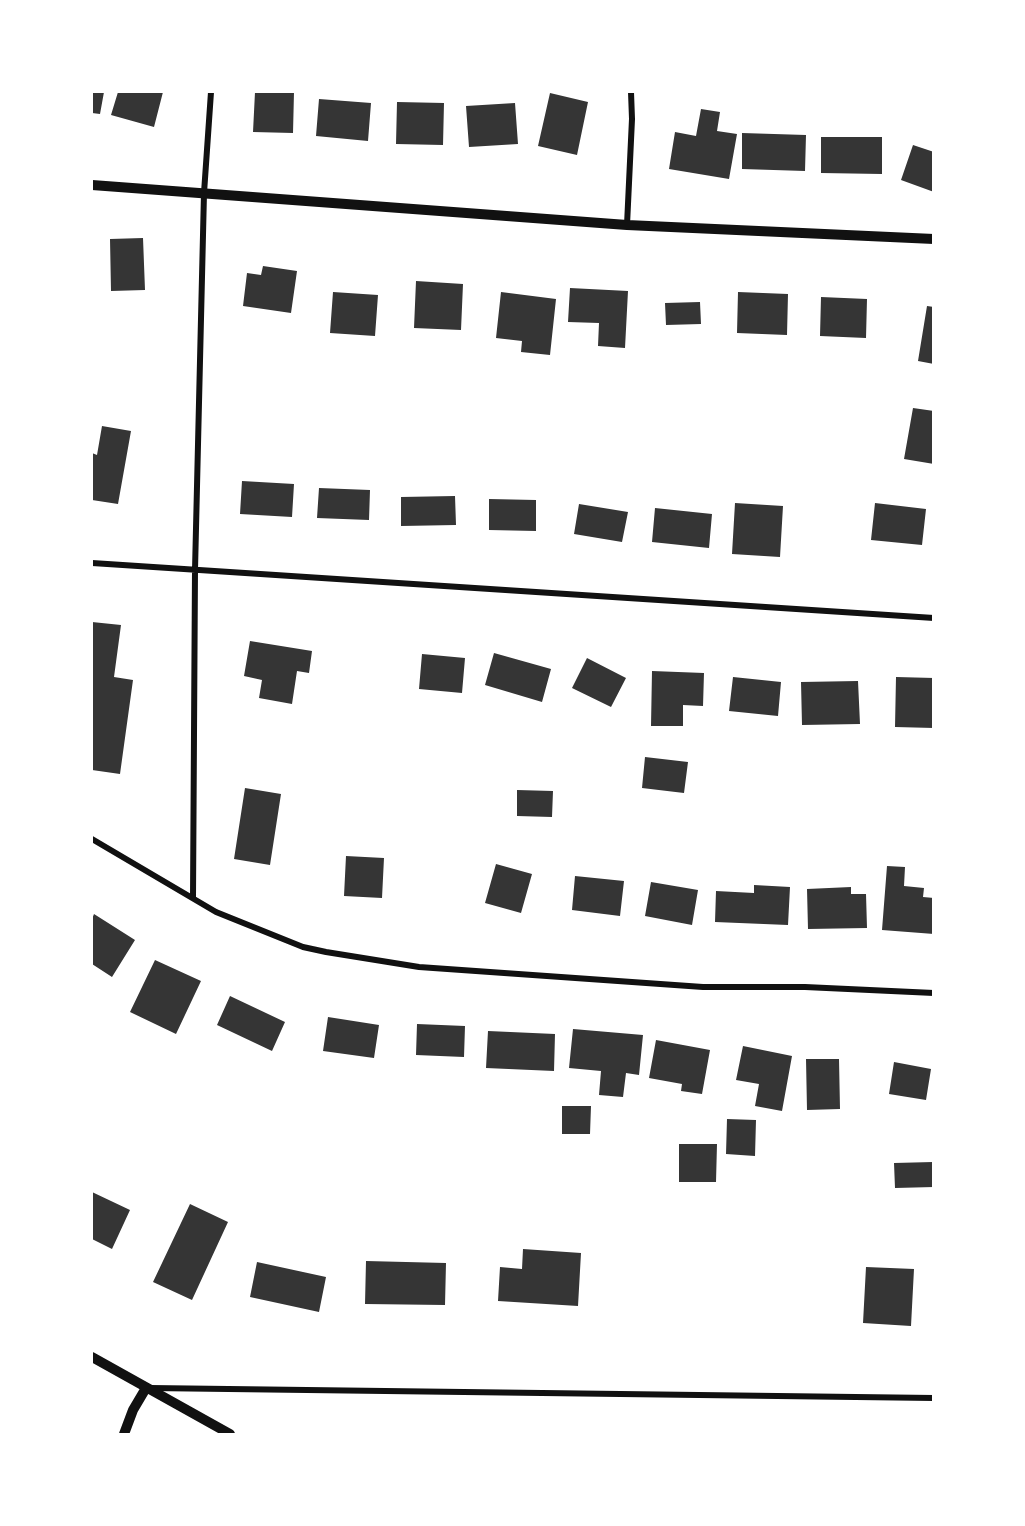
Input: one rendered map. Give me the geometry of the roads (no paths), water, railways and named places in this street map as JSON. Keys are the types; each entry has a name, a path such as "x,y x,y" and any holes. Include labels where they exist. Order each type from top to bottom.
{"street":[{"path":"193,897 195,570 204,193 211,92"},
{"path":"627,225 632,119 630,92"},
{"path":"92,185 627,225 933,239"},
{"path":"92,563 933,618"},
{"path":"92,839 216,912 303,947 419,967 703,987 805,987 933,993"},
{"path":"92,1357 230,1434"},
{"path":"146,1388 933,1398"},
{"path":"124,1434 133,1410 146,1388"}]}
